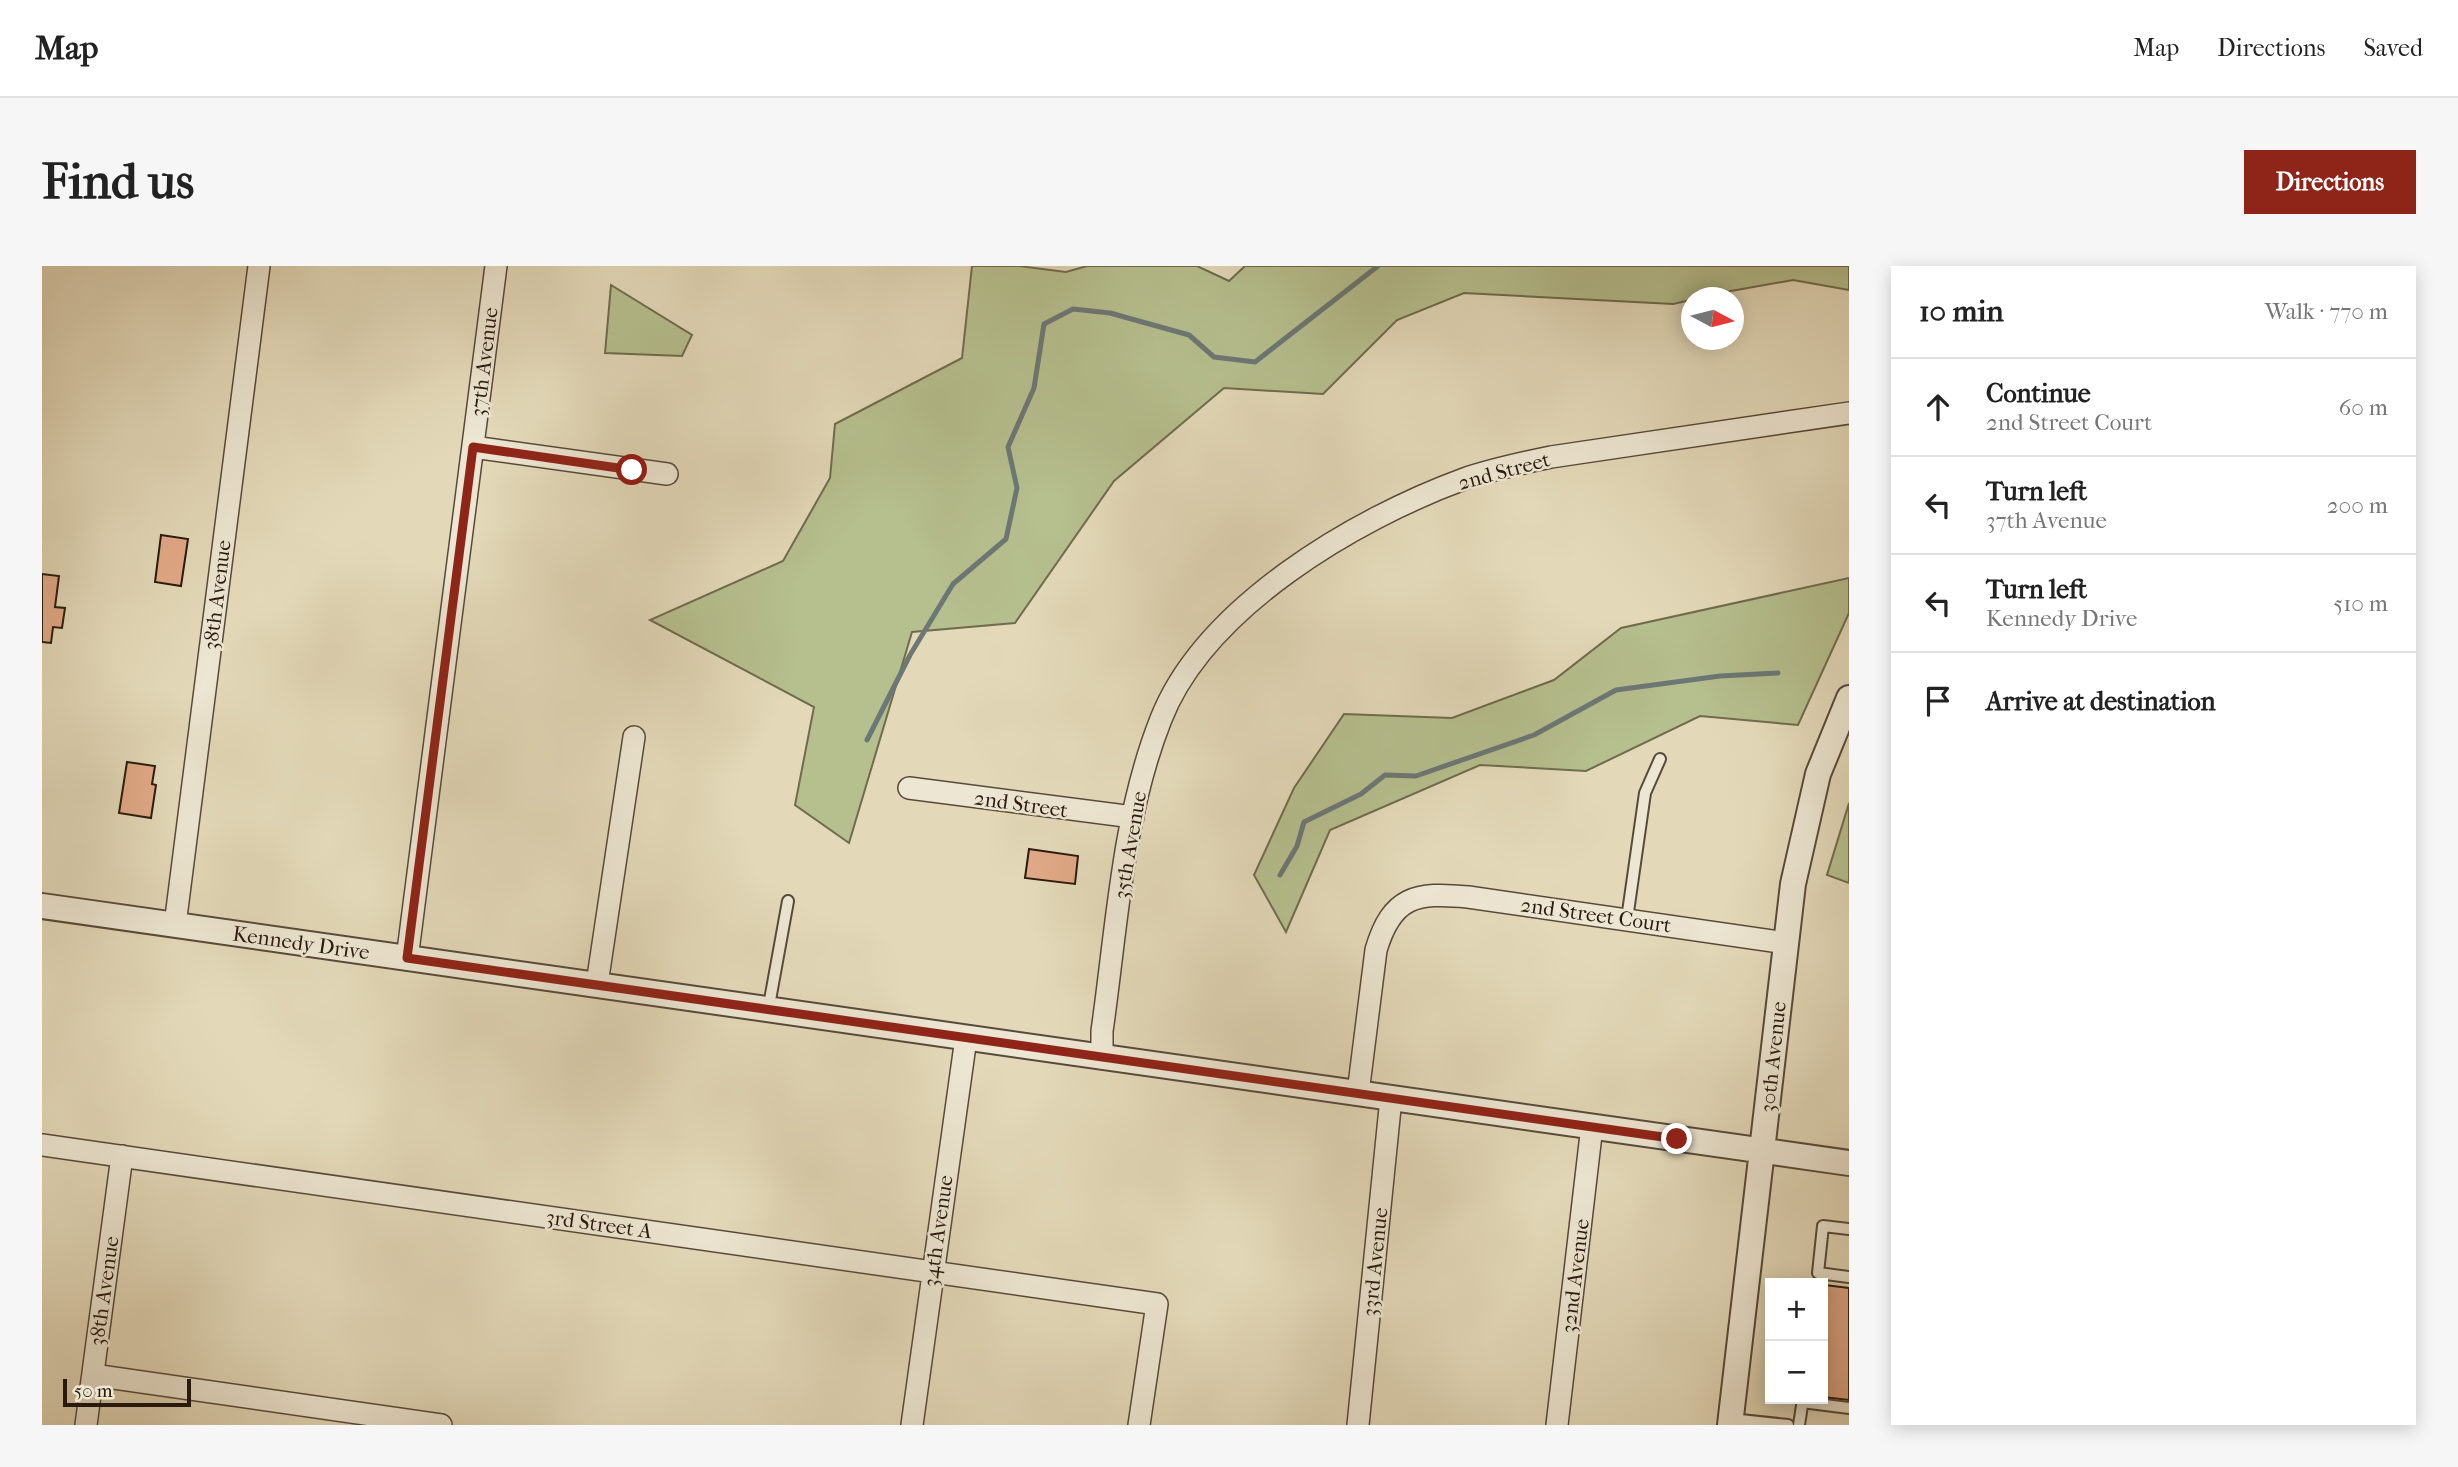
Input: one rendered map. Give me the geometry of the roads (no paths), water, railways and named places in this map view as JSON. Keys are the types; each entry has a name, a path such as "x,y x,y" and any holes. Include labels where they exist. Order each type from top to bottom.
{"street":[{"name":"38th Avenue","path":"175,925 259,266"},
{"name":"37th Avenue","path":"407,958 496,266"},
{"name":"2nd Street","path":"1205,646 1267,588 1291,570 1370,522 1464,479 1551,457 1849,412"},
{"path":"473,447 667,474"},
{"name":"35th Avenue","path":"1102,1058 1102,1031 1133,817 1149,752 1161,719 1185,673 1205,646"},
{"name":"30th Avenue","path":"1730,1422 1786,943 1801,839 1818,774 1849,698"},
{"path":"597,984 634,737"},
{"name":"2nd Street","path":"909,788 1133,817"},
{"name":"2nd Street Court","path":"1358,1093 1376,950 1386,924 1407,900 1432,894 1444,895 1786,943"},
{"name":"Kennedy Drive","path":"42,906 1849,1163"},
{"name":"34th Avenue","path":"912,1425 966,1038"},
{"name":"33rd Avenue","path":"1357,1425 1391,1098"},
{"name":"32nd Avenue","path":"1558,1425 1592,1126"},
{"name":"3rd Street A","path":"42,1145 1157,1304 1139,1425"},
{"name":"38th Avenue","path":"86,1425 122,1156"},
{"path":"93,1375 442,1425"}],"lane":[{"path":"1627,919 1644,793 1660,759"},
{"path":"768,1011 788,901"},
{"path":"1818,1278 1823,1226 1849,1229"},
{"path":"1828,1278 1849,1278"},
{"path":"1799,1425 1802,1404"},
{"path":"1823,1404 1849,1408"},
{"path":"1730,1422 1788,1425"}],"waterway":[{"path":"867,740 910,655 953,584 1006,539 1017,488 1008,447 1034,388 1044,324 1073,309 1110,313 1189,335 1214,357 1255,362 1378,266"},
{"path":"1280,875 1297,846 1304,822 1361,794 1385,775 1416,776 1534,735 1616,690 1720,676 1778,673"}]}
